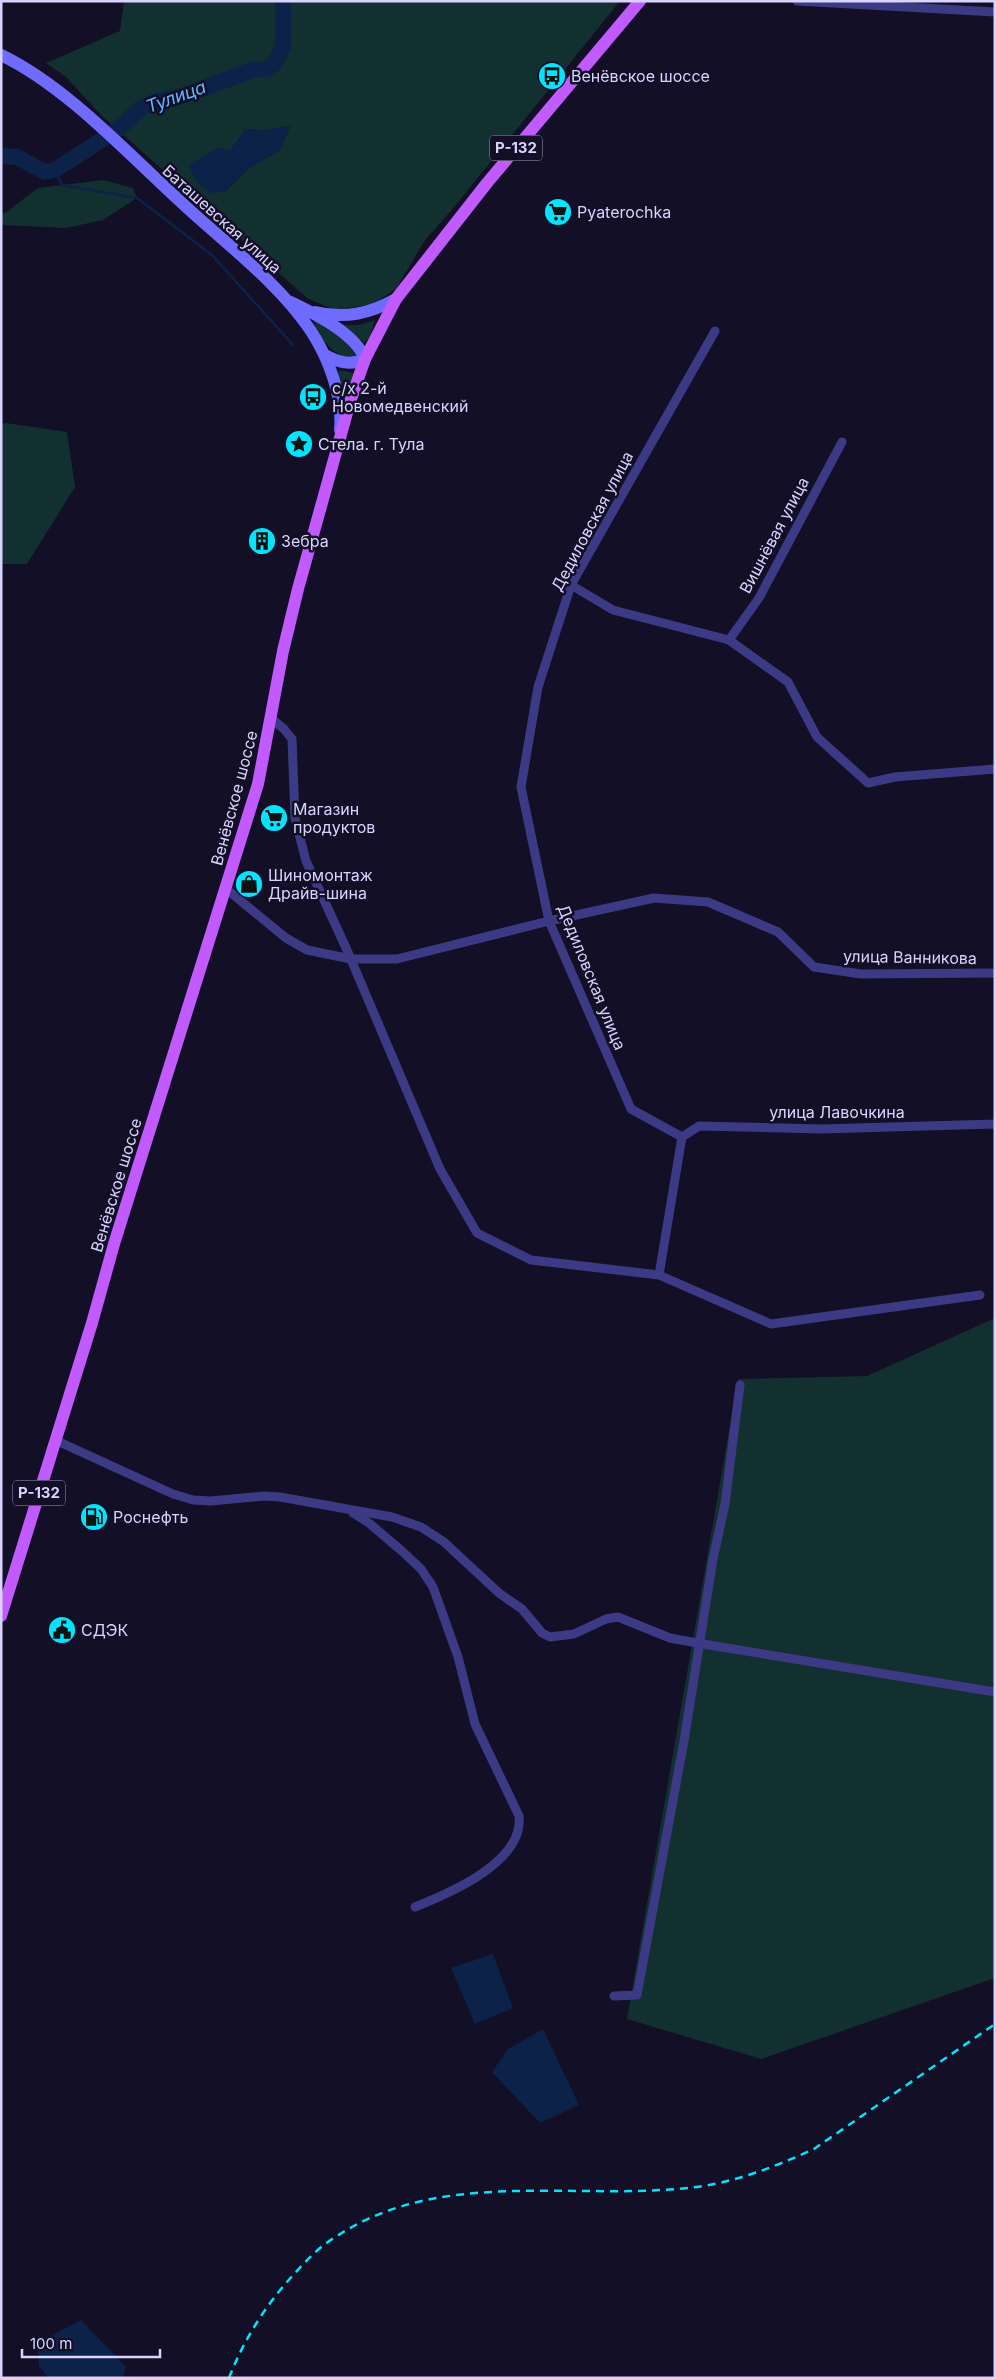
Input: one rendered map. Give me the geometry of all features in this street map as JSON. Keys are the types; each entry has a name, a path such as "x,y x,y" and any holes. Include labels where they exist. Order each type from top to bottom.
{"main road":[{"name":"Венёвское шоссе","path":"1,1616 258,784 272,720 283,650 298,589 365,359 396,299 487,183 640,1"},
{"name":"Баташевская улица","path":"1,54 43,79 79,109 288,301"},
{"path":"308,310 332,315 358,315 396,299"},
{"path":"288,301 308,310 355,341 365,359 352,364 336,361 325,355"},
{"path":"288,301 325,355 340,405 338,448"}],"street":[{"path":"797,1 995,12"},
{"name":"Дедиловская улица","path":"682,1137 631,1109 549,921 521,787 538,687 570,585 715,331"},
{"name":"Вишнёвая улица","path":"729,640 759,598 842,442"},
{"path":"570,585 613,610 729,640 788,682 817,736 868,783 895,777 995,769"},
{"path":"272,720 284,729 292,739 295,818 306,861 351,959 440,1169 477,1233 531,1260 659,1275 771,1324 980,1295"},
{"name":"улица Ванникова","path":"225,888 286,938 307,950 351,959 398,959 549,921 654,898 708,902 778,932 814,967 861,974 995,973"},
{"name":"улица Лавочкина","path":"682,1137 698,1126 821,1130 995,1124"},
{"path":"659,1275 682,1137"},
{"path":"614,1996 637,1995 725,1504 740,1385"},
{"path":"54,1440 173,1494 193,1500 280,1497 349,1511 392,1517 421,1526 444,1542 499,1593 522,1609 542,1633 550,1637 574,1634 606,1619 618,1617 670,1638 995,1692"},
{"path":"349,1511 369,1523 404,1552 421,1569 433,1587 458,1656 475,1724 518,1816 519,1832 513,1845 486,1869 459,1889 415,1907"}],"green space":[{"path":"124,1 620,1 451,211 425,240 396,289 370,305 342,309 330,308 307,298 102,116 66,77 46,63 120,31","holes":["290,126 280,150 249,168 224,192 219,147 230,151 246,129 261,131"]},
{"path":"103,180 133,188 137,198 103,220 66,228 1,225 1,213 5,213 38,188"},
{"path":"313,319 332,331 357,357 342,355 329,347 319,334"},
{"path":"375,320 370,337 364,343 344,325 358,325"},
{"path":"339,370 354,373 345,398 338,374"},
{"path":"6,423 67,432 75,487 27,564 1,564 1,424"},
{"path":"995,1318 995,1978 761,2059 627,2019 738,1379 867,1376"}],"water":[{"path":"290,126 280,150 249,168 224,192 211,193 195,180 189,165 219,147 230,151 246,129 261,131"},
{"path":"493,1954 513,2008 475,2024 451,1968"},
{"path":"543,2029 579,2105 540,2123 492,2072 508,2049"},
{"path":"81,2320 126,2367 123,2378 49,2378 39,2366 38,2343"}],"waterway":[{"name":"Тулица","path":"1,156 17,157 45,172 55,170 117,130 141,108 157,101 185,95 255,69 266,69 274,64 283,47 283,1"},
{"path":"55,170 62,185 137,198 212,255 293,345"}],"railway":[{"path":"229,2378 257,2322 295,2273 313,2254 334,2238 375,2216 419,2202 464,2194 510,2191 651,2191 711,2185 741,2177 814,2149 995,2024"}],"place":[{"name":"Венёвское шоссе","path":"552,76"},
{"name":"Pyaterochka","path":"558,212"},
{"name":"с/х 2-й Новомедвенский","path":"313,397"},
{"name":"Стела. г. Тула","path":"299,444"},
{"name":"Зебра","path":"262,541"},
{"name":"Магазин продуктов","path":"274,818"},
{"name":"Шиномонтаж Драйв-шина","path":"249,884"},
{"name":"Роснефть","path":"94,1517"},
{"name":"СДЭК","path":"62,1630"}]}
